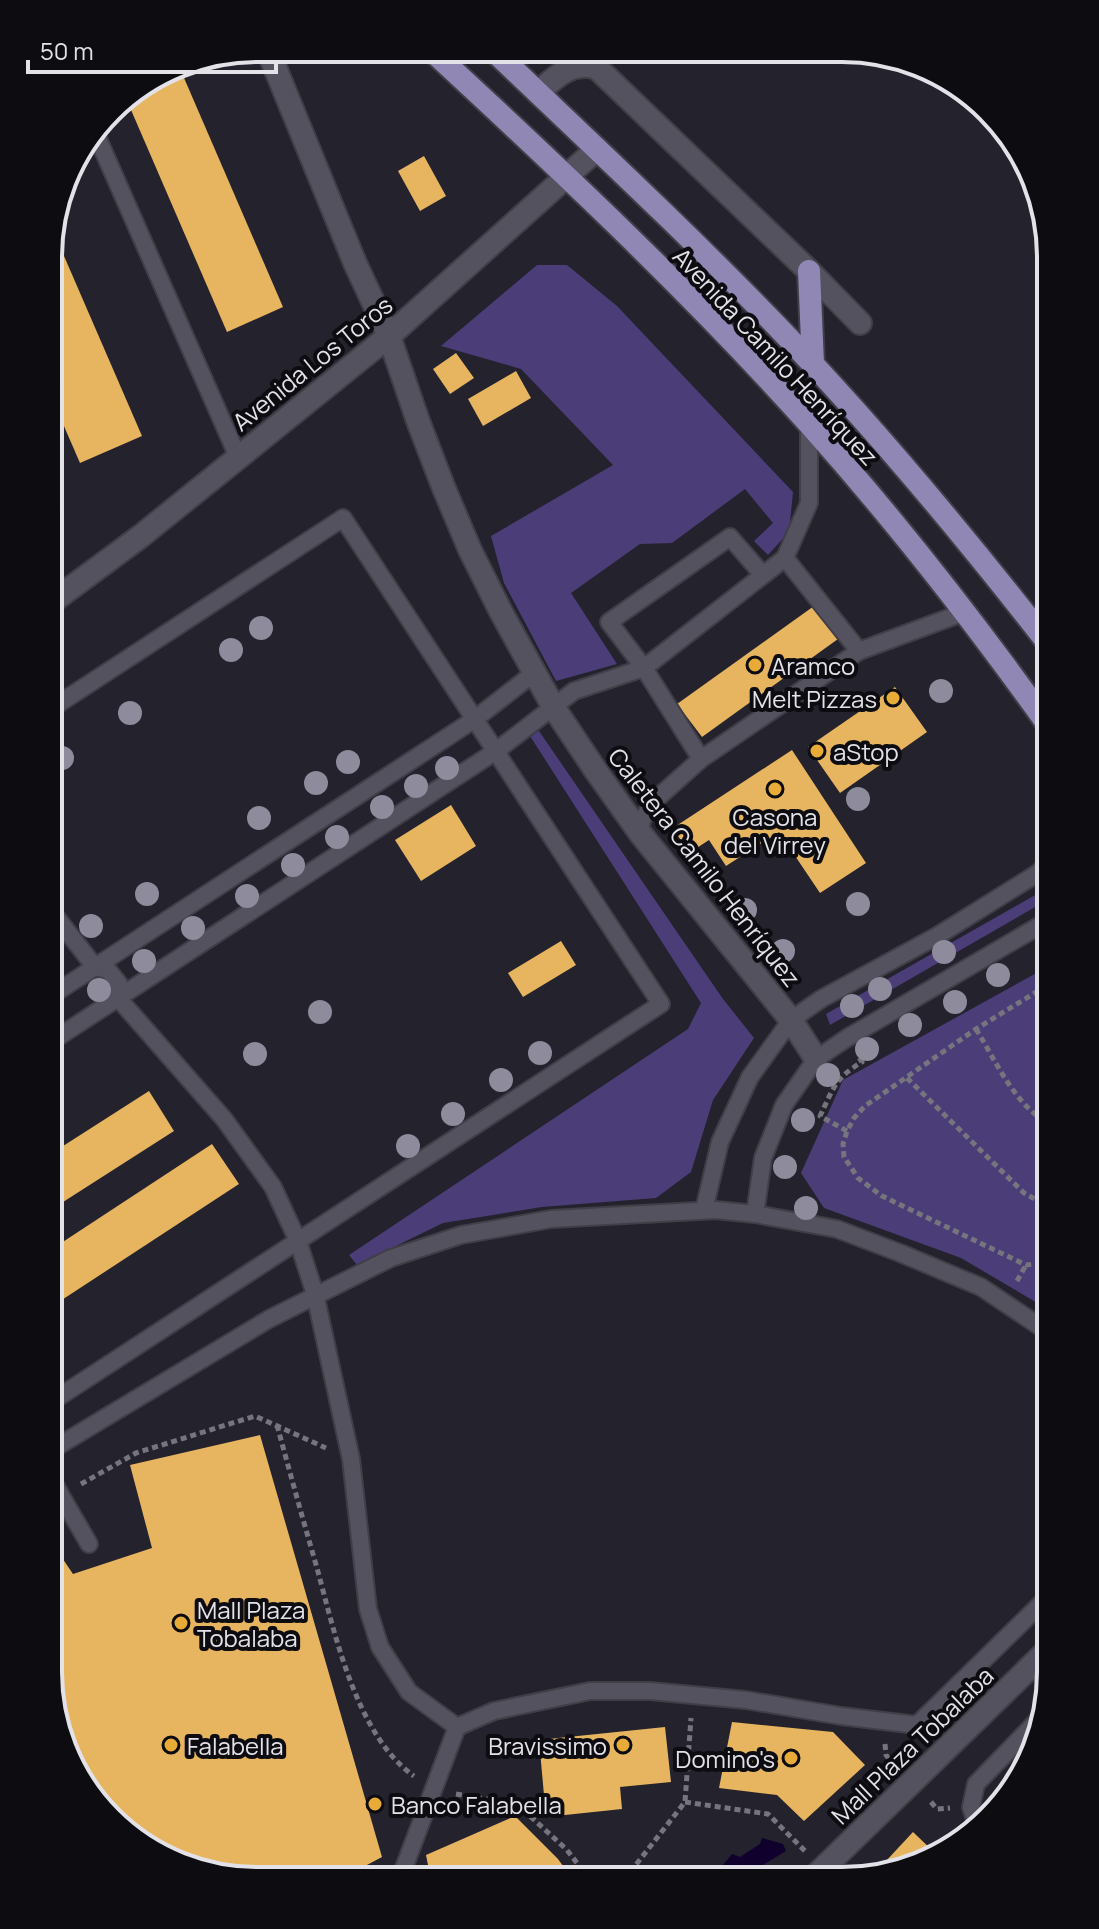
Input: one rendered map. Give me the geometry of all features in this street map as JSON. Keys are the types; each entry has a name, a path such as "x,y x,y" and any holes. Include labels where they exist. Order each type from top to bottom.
{"main road":[{"name":"Avenida Camilo Henríquez","path":"444,62 566,177 715,325 809,424 911,544 1037,710"},
{"name":"Avenida Camilo Henríquez","path":"506,62 770,318 952,523 1037,629"},
{"path":"809,271 813,364"}],"street":[{"name":"Caletera Camilo Henríquez","path":"273,62 355,263 389,336 418,421 470,550 534,673 554,708 640,833 791,1020 816,1059"},
{"path":"538,93 561,73 575,66 597,68 860,323"},
{"name":"Avenida Los Toros","path":"62,594 141,536 389,336 597,149"},
{"name":"Mall Plaza Tobalaba","path":"825,1867 1037,1661"}],"lane":[{"path":"99,142 238,457"},
{"path":"62,1035 496,751 574,691 644,668 785,558 809,503 809,424"},
{"path":"62,702 343,518 661,1004 62,1395"},
{"path":"701,759 644,668 609,622 730,537 763,575"},
{"path":"785,558 859,651"},
{"path":"640,833 642,820 654,801 701,759 859,651 965,612"},
{"path":"62,989 475,719 534,673"},
{"path":"704,1210 720,1142 750,1077 791,1020 821,999 937,936 1037,874"},
{"path":"62,925 95,967 108,970 119,984 118,998 224,1119 273,1187 298,1241 315,1294 351,1459 368,1609 380,1647 409,1692 457,1727"},
{"path":"755,1214 763,1158 784,1105 816,1059 1037,927"},
{"path":"62,1444 269,1319 391,1258 461,1235 551,1219 704,1210 755,1214 837,1229 981,1287 1037,1325"},
{"path":"62,1497 89,1544"},
{"path":"404,1867 457,1727 494,1711 590,1691 650,1691 746,1700 917,1725 1037,1608"},
{"path":"974,1816 971,1807 976,1784 1028,1730"}],"path":[{"path":"1037,992 976,1029 865,1106 854,1118 843,1144 844,1157 858,1178 882,1196 1026,1265 1037,1264"},
{"path":"976,1029 1021,1102 1037,1117"},
{"path":"847,1038 862,1062 835,1084 820,1116 847,1131"},
{"path":"907,1078 1024,1193 1037,1200"},
{"path":"62,1494 136,1453 255,1416 351,1459"},
{"path":"634,1867 685,1802 693,1695"},
{"path":"685,1802 768,1814 811,1867"}],"shaded area":[{"path":"537,265 567,265 617,306 793,492 789,532 768,555 754,541 773,523 745,489 672,543 640,544 571,593 617,664 556,681 504,583 491,536 613,465 521,369 441,346"},
{"path":"539,731 723,999 754,1038 713,1100 691,1172 656,1198 542,1207 443,1223 357,1265 349,1255 688,1029 701,1003 530,736"},
{"path":"1037,894 1037,906 830,1025 826,1014"},
{"path":"1037,973 1037,1303 961,1258 824,1208 801,1173 843,1080"},
{"path":"762,1838 783,1844 786,1851 759,1867 719,1867 732,1854 740,1857 760,1844"}],"building":[{"path":"183,77 283,307 227,332 130,108 159,88"},
{"path":"424,156 446,196 420,211 398,171"},
{"path":"62,252 142,436 80,463 62,422"},
{"path":"456,353 474,378 450,394 433,369"},
{"path":"516,371 531,398 483,426 468,399"},
{"path":"814,606 838,639 702,737 677,704"},
{"path":"895,687 927,732 840,793 808,747"},
{"name":"Casona del Virrey","path":"792,750 866,863 820,893 779,832 726,866 709,840 689,853 673,828"},
{"path":"451,805 476,846 421,881 395,840"},
{"path":"561,941 576,965 523,997 508,973"},
{"path":"149,1091 174,1131 62,1203 62,1147"},
{"path":"212,1144 239,1184 62,1300 62,1242"},
{"name":"Mall Plaza Tobalaba","path":"260,1435 382,1857 363,1867 257,1867 207,1860 159,1841 128,1819 95,1780 72,1735 64,1697 62,1558 73,1574 152,1548 130,1465"},
{"path":"732,1722 833,1732 865,1765 804,1821 777,1795 719,1788"},
{"path":"665,1727 671,1782 620,1787 622,1809 546,1817 539,1740"},
{"path":"515,1816 564,1867 428,1867 426,1855"},
{"path":"913,1832 928,1847 905,1857 886,1861"}],"place":[{"name":"Aramco","path":"755,665"},
{"name":"Melt Pizzas","path":"893,698"},
{"name":"aStop","path":"817,751"},
{"name":"Casona del Virrey","path":"775,789"},
{"name":"Mall Plaza Tobalaba","path":"181,1623"},
{"name":"Falabella","path":"171,1745"},
{"name":"Bravissimo","path":"623,1745"},
{"name":"Domino's","path":"791,1758"},
{"name":"Banco Falabella","path":"375,1804"}]}
